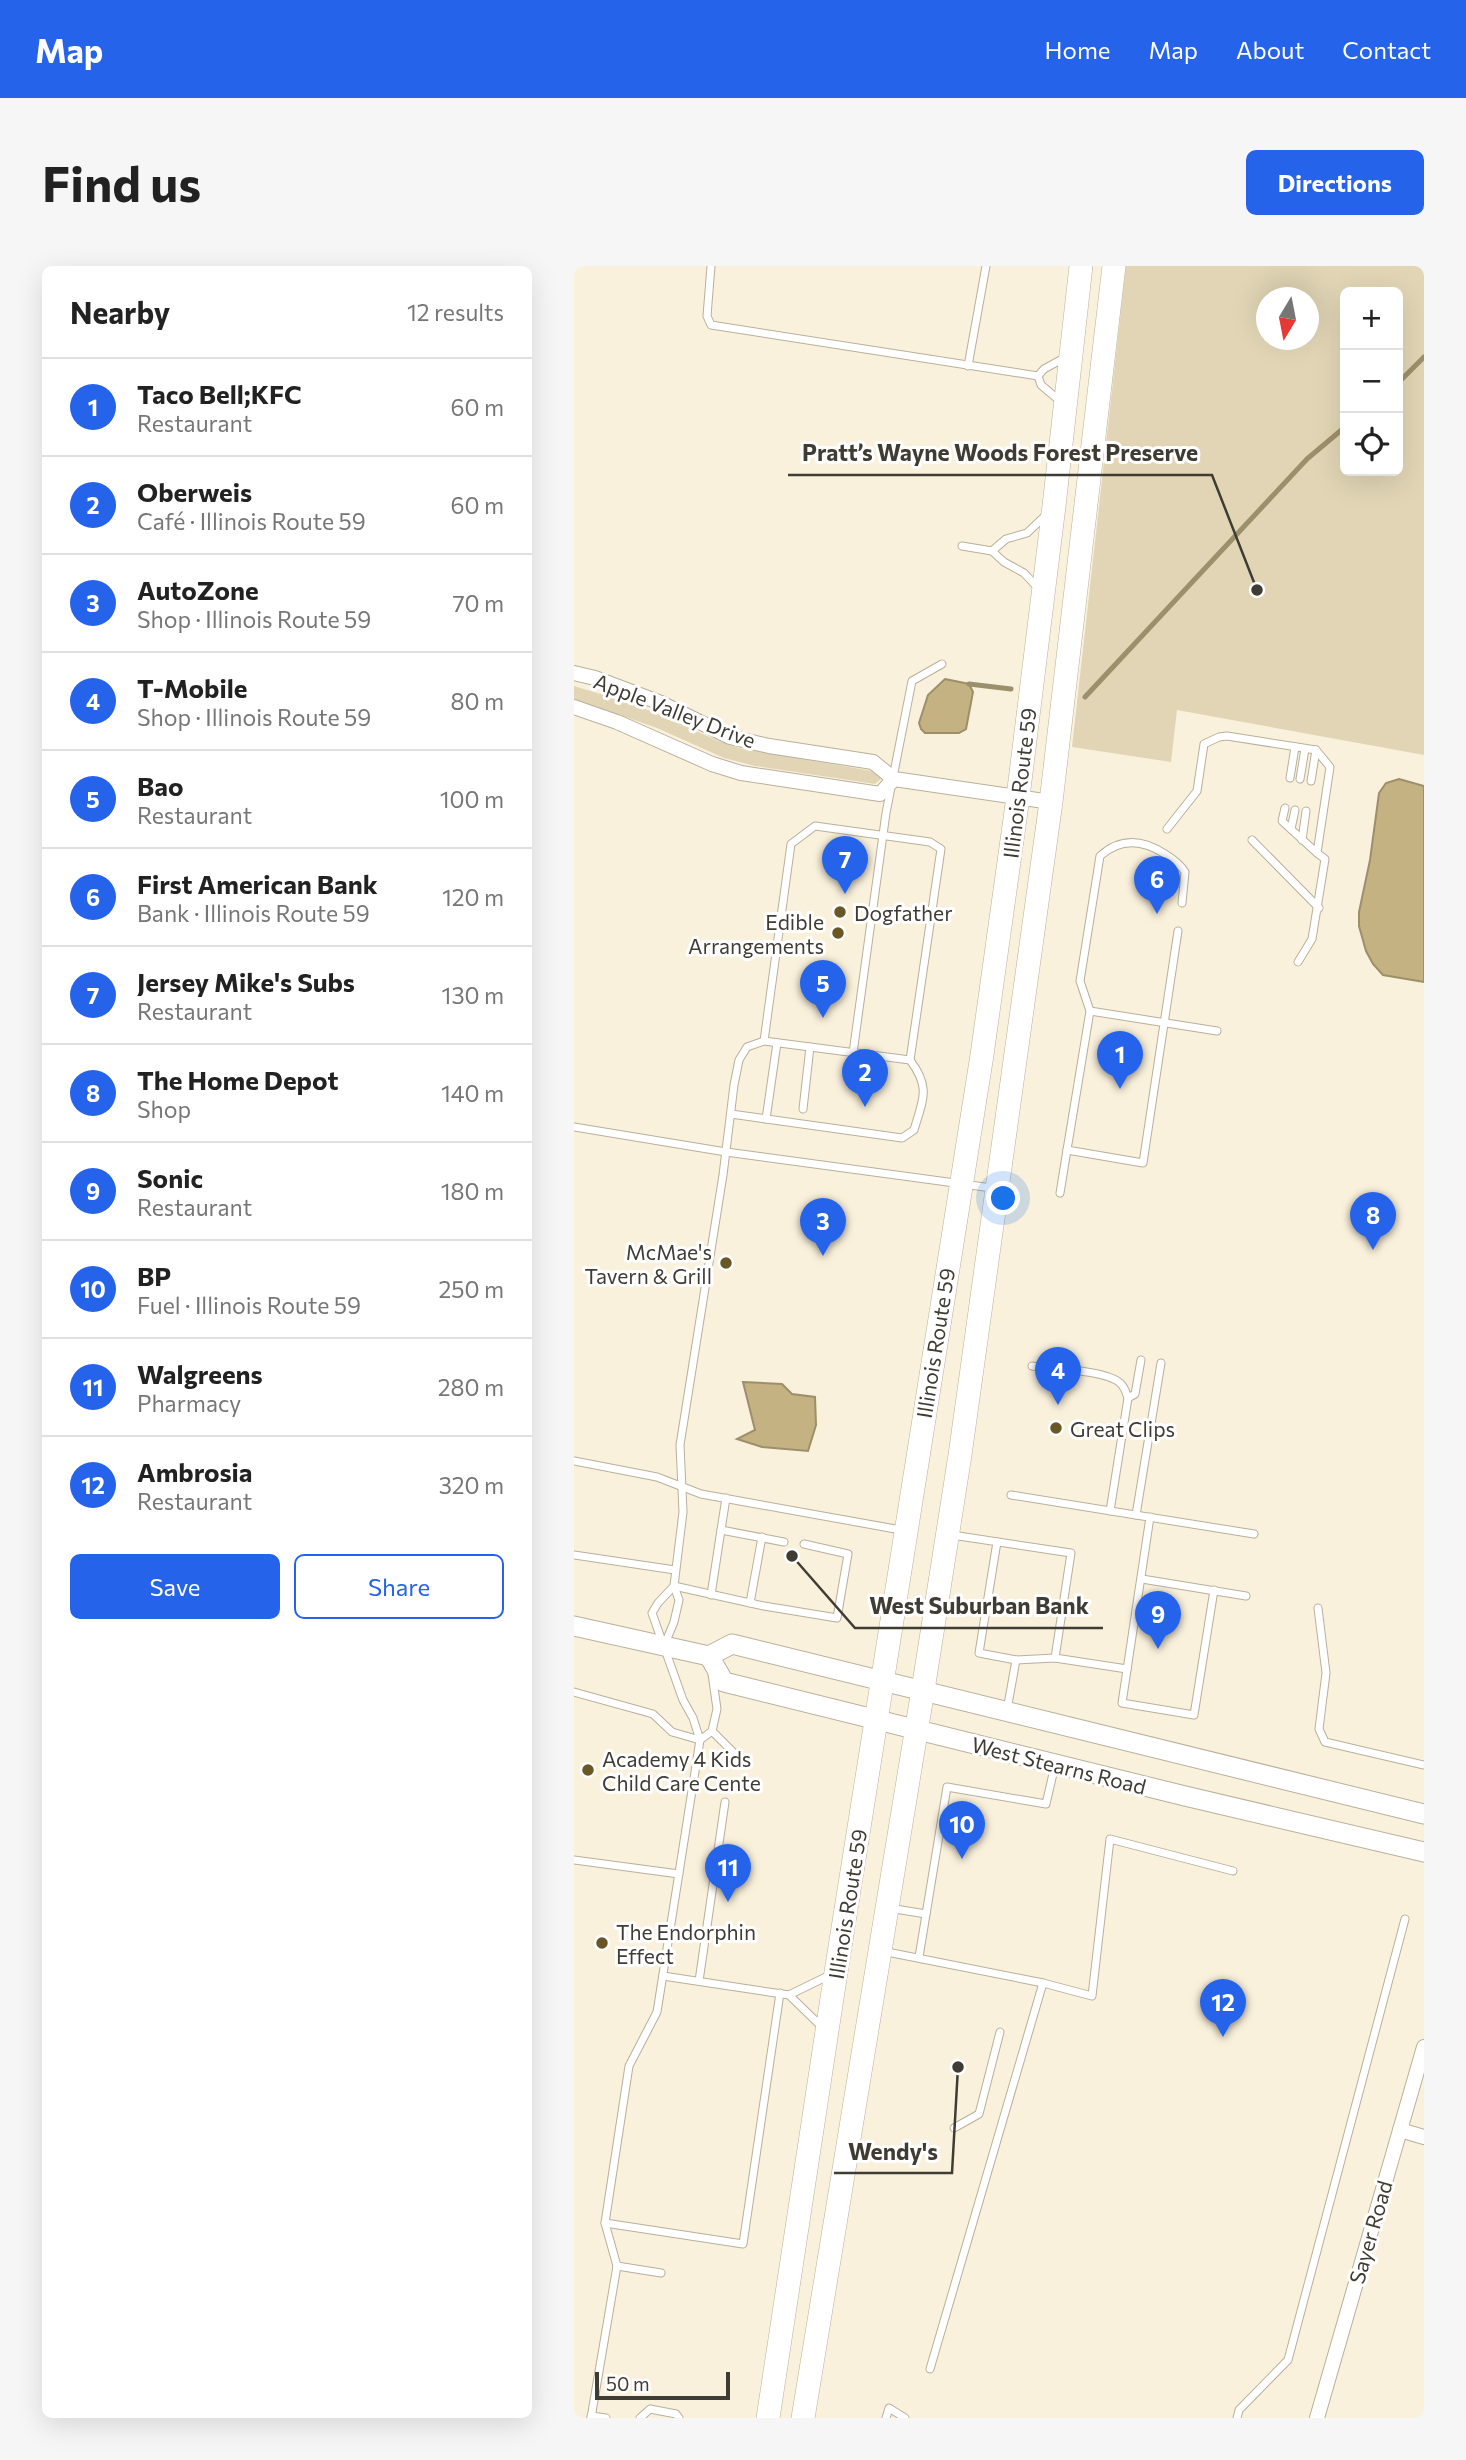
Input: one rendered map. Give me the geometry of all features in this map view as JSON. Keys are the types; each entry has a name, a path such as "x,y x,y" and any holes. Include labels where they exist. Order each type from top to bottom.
{"main road":[{"name":"Illinois Route 59","path":"768,2418 835,1972 982,1055 1018,797 1081,266"},
{"name":"Illinois Route 59","path":"803,2418 947,1535 1052,802 1114,266"},
{"name":"West Stearns Road","path":"574,1626 709,1656 732,1644 1424,1814"},
{"name":"West Stearns Road","path":"709,1656 724,1682 1424,1852"}],"street":[{"name":"Apple Valley Drive","path":"574,673 595,678 661,703 730,737 769,746 873,762 894,779 1052,802"},
{"name":"Apple Valley Drive","path":"574,707 617,722 712,764 741,773 880,794 894,779"},
{"name":"Sayer Road","path":"1317,2418 1424,2047"},
{"path":"1400,2130 1424,2137"}],"lane":[{"path":"711,266 707,316 711,326 1038,376"},
{"path":"968,366 986,266"},
{"path":"1038,376 1044,369 1071,354"},
{"path":"1038,376 1041,385 1065,405"},
{"path":"992,551 1006,539 1027,533 1054,506"},
{"path":"962,546 992,551 1004,562 1024,573 1043,593"},
{"path":"853,1053 883,836 912,681 942,664"},
{"path":"1167,829 1197,791 1204,744 1227,736 1316,750 1330,766 1317,853"},
{"path":"1290,778 1295,747"},
{"path":"1300,779 1305,749"},
{"path":"1311,781 1316,750"},
{"path":"1285,808 1282,821 1325,859 1312,939 1298,962"},
{"path":"1291,830 1294,810"},
{"path":"1301,840 1306,811"},
{"path":"731,1114 902,1138 914,1130 924,1087 922,1076 910,1060 941,849 930,842 815,826 792,844 764,1041"},
{"path":"1252,840 1319,908"},
{"path":"1060,1193 1090,1011 1080,981 1100,856 1116,845 1131,841 1156,848 1177,862 1185,872 1182,903"},
{"path":"1067,1150 1143,1163 1178,931"},
{"path":"1090,1011 1217,1031"},
{"path":"664,1647 679,1600 674,1586 682,1512 680,1445 739,1060 747,1047 764,1041 910,1060"},
{"path":"766,1119 777,1043"},
{"path":"803,1109 810,1047"},
{"path":"574,1127 726,1152 997,1189"},
{"path":"1128,1398 1135,1394 1141,1360"},
{"path":"1136,1515 1161,1363"},
{"path":"1032,1366 1114,1379 1125,1390 1128,1398 1110,1511"},
{"path":"574,1461 657,1477 701,1494 905,1531"},
{"path":"1011,1495 1254,1534"},
{"path":"711,1595 726,1497"},
{"path":"1150,1517 1122,1703 1194,1714 1214,1590"},
{"path":"721,1530 784,1542"},
{"path":"947,1535 1072,1553 1055,1658"},
{"path":"750,1603 762,1537"},
{"path":"997,1542 979,1653 1016,1660 1055,1658 1127,1669"},
{"path":"674,1586 764,1606 837,1618 849,1553 804,1544"},
{"path":"574,1555 675,1570"},
{"path":"1142,1579 1246,1596"},
{"path":"606,2418 591,2417 617,2266 605,2223 629,2066 657,2012 701,1740 652,1613 674,1586"},
{"path":"1318,1608 1326,1673 1319,1729 1325,1742 1424,1765"},
{"path":"701,1740 712,1731 718,1709 709,1656"},
{"path":"1007,1710 1016,1660"},
{"path":"574,1692 653,1714 672,1732 701,1740"},
{"path":"712,1731 733,1752"},
{"path":"919,1956 947,1787 1046,1804 1055,1764"},
{"path":"699,1981 725,1802"},
{"path":"880,1950 919,1956 1092,1996 1110,1839 1233,1871"},
{"path":"574,1860 679,1874"},
{"path":"887,1908 926,1914"},
{"path":"1237,2418 1239,2410 1288,2360 1405,1919"},
{"path":"663,1976 784,1994 835,1972"},
{"path":"930,2368 1043,1983"},
{"path":"784,1994 828,2032"},
{"path":"605,2223 743,2244 784,1994"},
{"path":"954,2128 979,2114 1000,2032"},
{"path":"617,2266 661,2273"},
{"path":"886,2418 889,2408 905,2418"},
{"path":"640,2418 650,2409 676,2414 679,2418"}],"shaded area":[{"path":"1126,266 1424,266 1424,755 1177,710 1171,762 1072,747"},
{"path":"945,679 969,684 973,692 966,729 959,733 925,733 919,723 928,695"},
{"path":"574,686 652,712 739,748 878,772 881,779 875,784 755,766 724,758 657,728 574,699"},
{"path":"1399,779 1424,786 1424,982 1383,975 1366,951 1359,926 1379,793 1386,783"},
{"path":"743,1382 782,1384 792,1394 815,1397 816,1425 808,1451 762,1447 737,1439 755,1430"}],"waterway":[{"path":"1403,378 1424,357"},
{"path":"1085,697 1307,459 1340,431"},
{"path":"969,684 1011,689"}],"place":[{"name":"Pratt’s Wayne Woods Forest Preserve","path":"1257,590"},
{"name":"Jersey Mike's Subs","path":"845,894"},
{"name":"Dogfather","path":"840,912"},
{"name":"First American Bank","path":"1157,914"},
{"name":"Edible Arrangements","path":"838,933"},
{"name":"Bao","path":"823,1018"},
{"name":"Taco Bell;KFC","path":"1120,1089"},
{"name":"Oberweis","path":"865,1107"},
{"name":"The Home Depot","path":"1373,1250"},
{"name":"AutoZone","path":"823,1256"},
{"name":"McMae's Tavern & Grill","path":"726,1263"},
{"name":"T-Mobile","path":"1058,1405"},
{"name":"Great Clips","path":"1056,1428"},
{"name":"West Suburban Bank","path":"792,1556"},
{"name":"Sonic","path":"1158,1649"},
{"name":"Academy 4 Kids Child Care Cente","path":"588,1770"},
{"name":"BP","path":"962,1859"},
{"name":"Walgreens","path":"728,1902"},
{"name":"The Endorphin Effect","path":"602,1943"},
{"name":"Ambrosia","path":"1223,2037"},
{"name":"Wendy's","path":"958,2067"}]}
